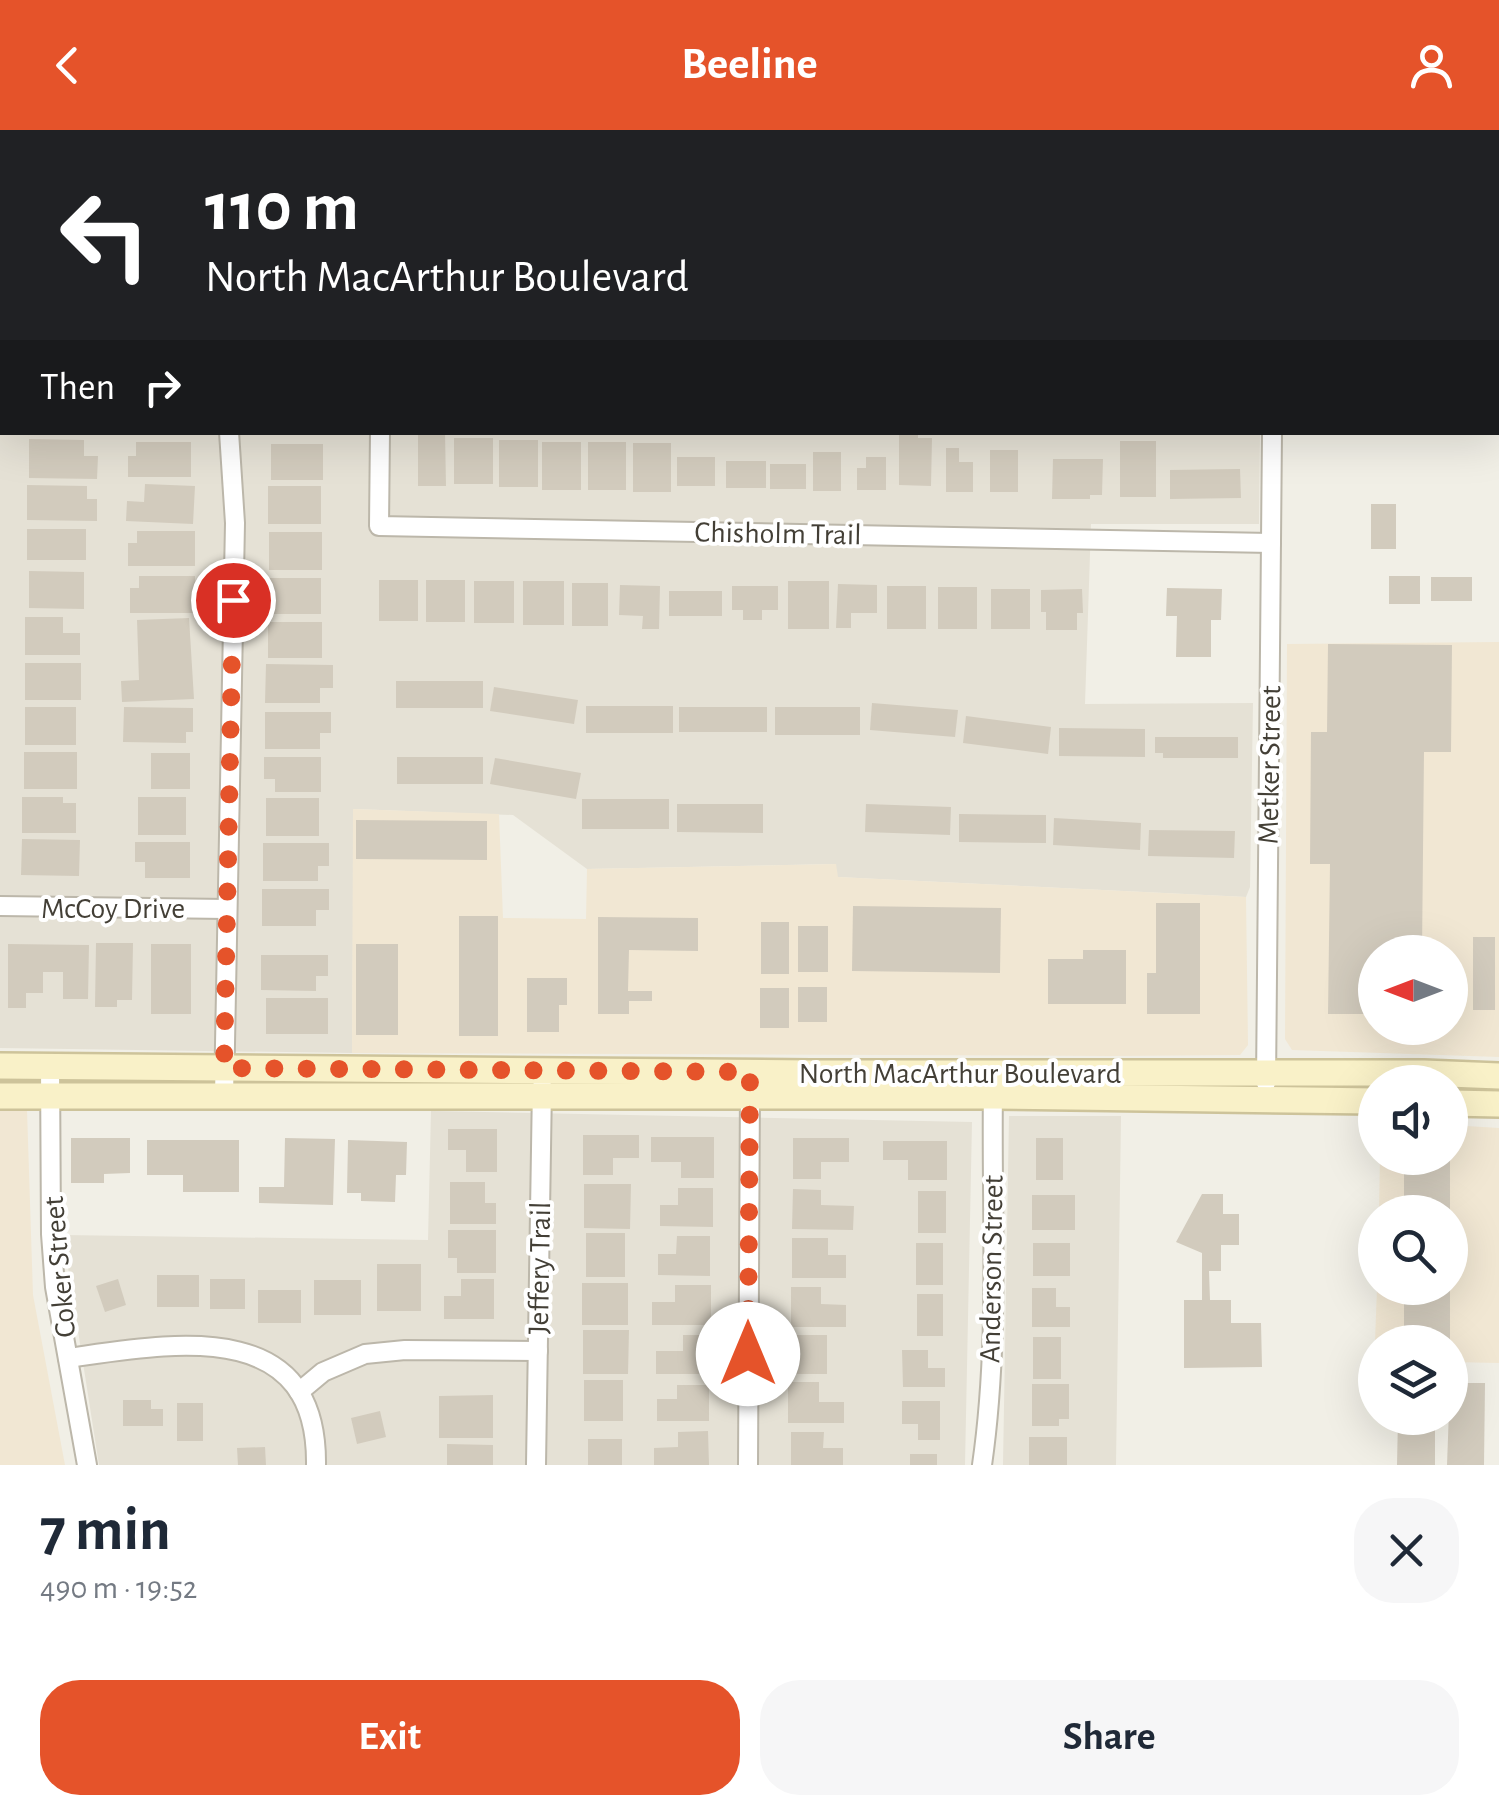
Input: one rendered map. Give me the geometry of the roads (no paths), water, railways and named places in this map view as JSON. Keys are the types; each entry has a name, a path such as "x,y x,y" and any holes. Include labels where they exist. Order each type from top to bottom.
{"main road":[{"name":"North MacArthur Boulevard","path":"0,1066 542,1070 750,1084"},
{"name":"North MacArthur Boulevard","path":"1468,1077 1499,1076"},
{"name":"North MacArthur Boulevard","path":"0,1096 542,1096 750,1084 1266,1086 1358,1081"},
{"name":"North MacArthur Boulevard","path":"1266,1086 1310,1099 1358,1100"},
{"path":"1310,1099 1358,1089"},
{"path":"1468,1103 1499,1104"}],"street":[{"path":"224,1096 235,523 229,435"},
{"name":"Chisholm Trail","path":"380,435 379,526 1271,543"},
{"name":"Metker Street","path":"1266,1086 1272,435"},
{"name":"McCoy Drive","path":"0,906 227,909"},
{"name":"Coker Street","path":"50,1066 55,1287 87,1465"},
{"name":"Jeffery Trail","path":"536,1465 542,1070"},
{"path":"748,1465 750,1084"},
{"name":"Anderson Street","path":"982,1465 992,1354 993,1084"},
{"path":"68,1358 152,1346 207,1346 246,1352 278,1367 299,1392 312,1414 316,1465"},
{"path":"299,1392 324,1372 365,1354 405,1350 538,1351"}]}
